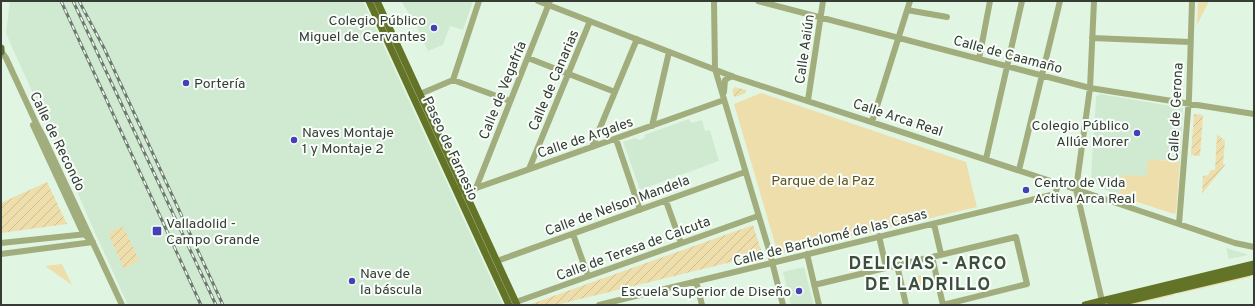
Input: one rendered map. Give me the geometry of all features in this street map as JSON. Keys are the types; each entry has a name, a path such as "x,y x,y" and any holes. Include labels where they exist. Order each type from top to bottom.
{"main road":[{"name":"Paseo de Farnesio","path":"369,1 454,187 514,304"},
{"name":"Paseo de Farnesio","path":"377,1 497,261 514,304"},
{"path":"1085,305 1254,264"},
{"path":"1112,305 1254,271"}],"street":[{"path":"453,80 479,1"},
{"name":"Calle Arca Real","path":"538,1 549,3 590,21 732,76 1059,183 1235,243 1254,247"},
{"path":"714,1 715,69 783,305"},
{"name":"Calle de Caamaño","path":"758,1 1090,88 1254,114"},
{"name":"Calle Aaiún","path":"808,100 822,1"},
{"path":"872,122 910,1"},
{"path":"979,59 990,1"},
{"path":"986,159 1022,1"},
{"path":"1018,170 1060,1"},
{"path":"1094,1 1090,88 1076,189 1102,301 1112,305"},
{"name":"Calle de Gerona","path":"1179,224 1188,103 1192,1"},
{"name":"Calle de Vegafría","path":"476,188 549,3"},
{"path":"907,10 947,18"},
{"name":"Calle de Canarias","path":"529,169 590,21"},
{"path":"1092,38 1190,42"},
{"path":"592,147 637,39"},
{"name":"Calle de Recondo","path":"1,51 2,60 86,234 93,242 122,305"},
{"name":"Calle de Recondo","path":"1,51 6,58 44,138 86,234"},
{"path":"652,126 669,52"},
{"path":"528,58 616,92"},
{"path":"724,100 724,83 732,76"},
{"path":"420,94 453,80 510,102"},
{"name":"Calle de Argales","path":"465,192 724,100"},
{"path":"616,139 640,210"},
{"name":"Calle de Nelson Mandela","path":"497,261 745,172"},
{"name":"Calle de Bartolomé de las Casas","path":"599,305 619,303 807,254 1055,194 1059,183"},
{"path":"454,187 465,192"},
{"path":"666,201 681,243"},
{"name":"Calle de Teresa de Calcuta","path":"514,304 588,276 758,216"},
{"path":"934,224 941,254"},
{"path":"1,244 86,234"},
{"path":"573,234 588,276"},
{"path":"880,236 886,267"},
{"path":"814,285 932,256 1016,237 1028,284 943,305 932,256"},
{"path":"1,254 93,242"},
{"path":"807,254 819,305"},
{"path":"897,265 906,305"},
{"path":"696,282 702,305"}],"shaded area":[{"path":"10,1 363,1 503,305 128,305 6,33"},
{"name":"Colegio Público Miguel de Cervantes","path":"401,1 473,1 463,30 450,26 443,45 428,51 416,25"},
{"name":"Colegio Público Allúe Morer","path":"1100,94 1183,108 1180,162 1148,159 1146,177 1121,175 1119,195 1100,188 1091,177 1096,97"},
{"path":"689,119 691,123 702,120 705,131 710,130 719,161 640,190 623,142 635,138 639,140 643,139 645,137 644,135"},
{"path":"1226,248 1243,253 1248,255 1229,259"},
{"name":"Escuela Superior de Diseño","path":"804,267 814,305 791,305 783,272"}],"green space":[{"path":"1198,1 1209,1 1197,25"},
{"path":"735,87 746,90 746,93 735,97 732,90"},
{"name":"Parque de la Paz","path":"761,93 966,162 977,207 778,254 734,104"},
{"path":"1194,114 1203,115 1200,156 1191,155"},
{"path":"1217,134 1225,141 1223,163 1225,165 1202,194 1203,176 1208,175 1211,170 1215,170"},
{"path":"1148,159 1180,162 1176,213 1174,214 1119,196 1121,175 1146,176"},
{"path":"47,182 67,224 1,233 1,203"},
{"path":"753,225 761,250 759,252 760,255 556,305 528,305"},
{"path":"121,227 124,228 139,260 124,269 108,233"},
{"path":"62,264 72,285 45,266"},
{"path":"921,275 924,285 915,287 913,277"},
{"path":"1250,275 1250,277 1178,294 1178,293"},
{"path":"1173,293 1174,295 1132,305 1126,305"}],"railway":[{"path":"61,1 201,305"},
{"path":"73,1 216,305"},
{"path":"79,1 104,48 223,305"}],"place":[{"name":"Colegio Público Miguel de Cervantes","path":"434,28"},
{"name":"Portería","path":"186,83"},
{"name":"Colegio Público Allúe Morer","path":"1137,133"},
{"name":"Naves Montaje 1 y Montaje 2","path":"294,140"},
{"name":"Centro de Vida Activa Arca Real","path":"1026,190"},
{"name":"Valladolid - Campo Grande","path":"157,231"},
{"name":"Nave de la báscula","path":"352,281"},
{"name":"Escuela Superior de Diseño","path":"799,291"}],"district":[{"name":"DELICIAS - ARCO DE LADRILLO","path":"928,273"}]}
